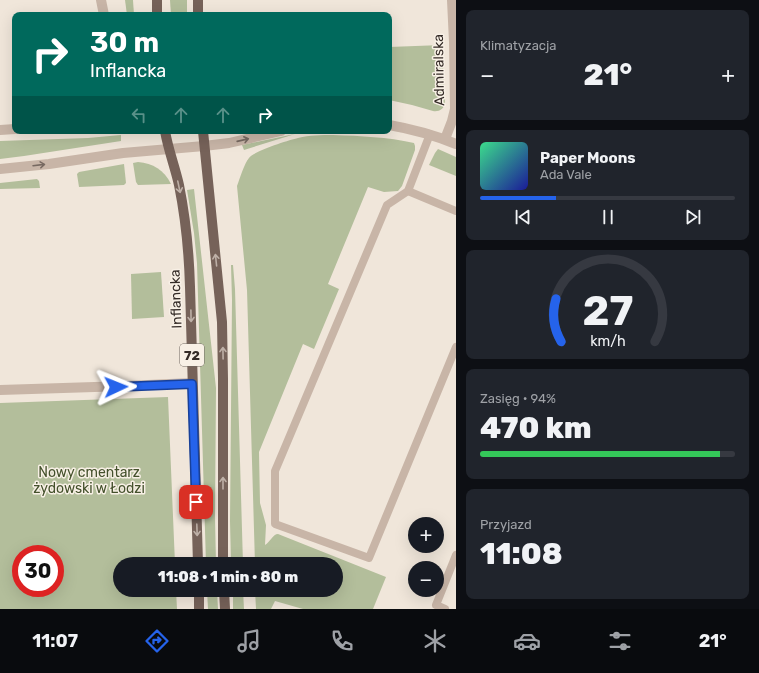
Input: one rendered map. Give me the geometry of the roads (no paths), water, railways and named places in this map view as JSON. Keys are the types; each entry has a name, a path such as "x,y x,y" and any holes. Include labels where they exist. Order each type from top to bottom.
{"main road":[{"path":"157,0 157,12"},
{"path":"198,0 198,12"},
{"name":"Inflancka","path":"166,134 168,149 179,187 189,249 198,557"},
{"name":"72","path":"203,134 222,322 223,557"},
{"path":"199,597 199,609"},
{"path":"224,597 225,609"}],"street":[{"path":"101,0 103,12"},
{"name":"Admiralska","path":"445,139 455,109 455,41 452,0"},
{"path":"392,126 430,134 456,144"},
{"path":"0,130 12,129"},
{"path":"0,170 123,153 218,145 269,134"},
{"path":"0,390 192,384"}],"lane":[{"path":"430,134 408,191 387,205 275,471 275,524 369,558 456,347"},
{"path":"408,191 456,211"},
{"path":"445,609 436,605 456,554"}],"park label":[{"name":"Nowy cmentarz żydowski w Łodzi","path":"89,480"}]}
